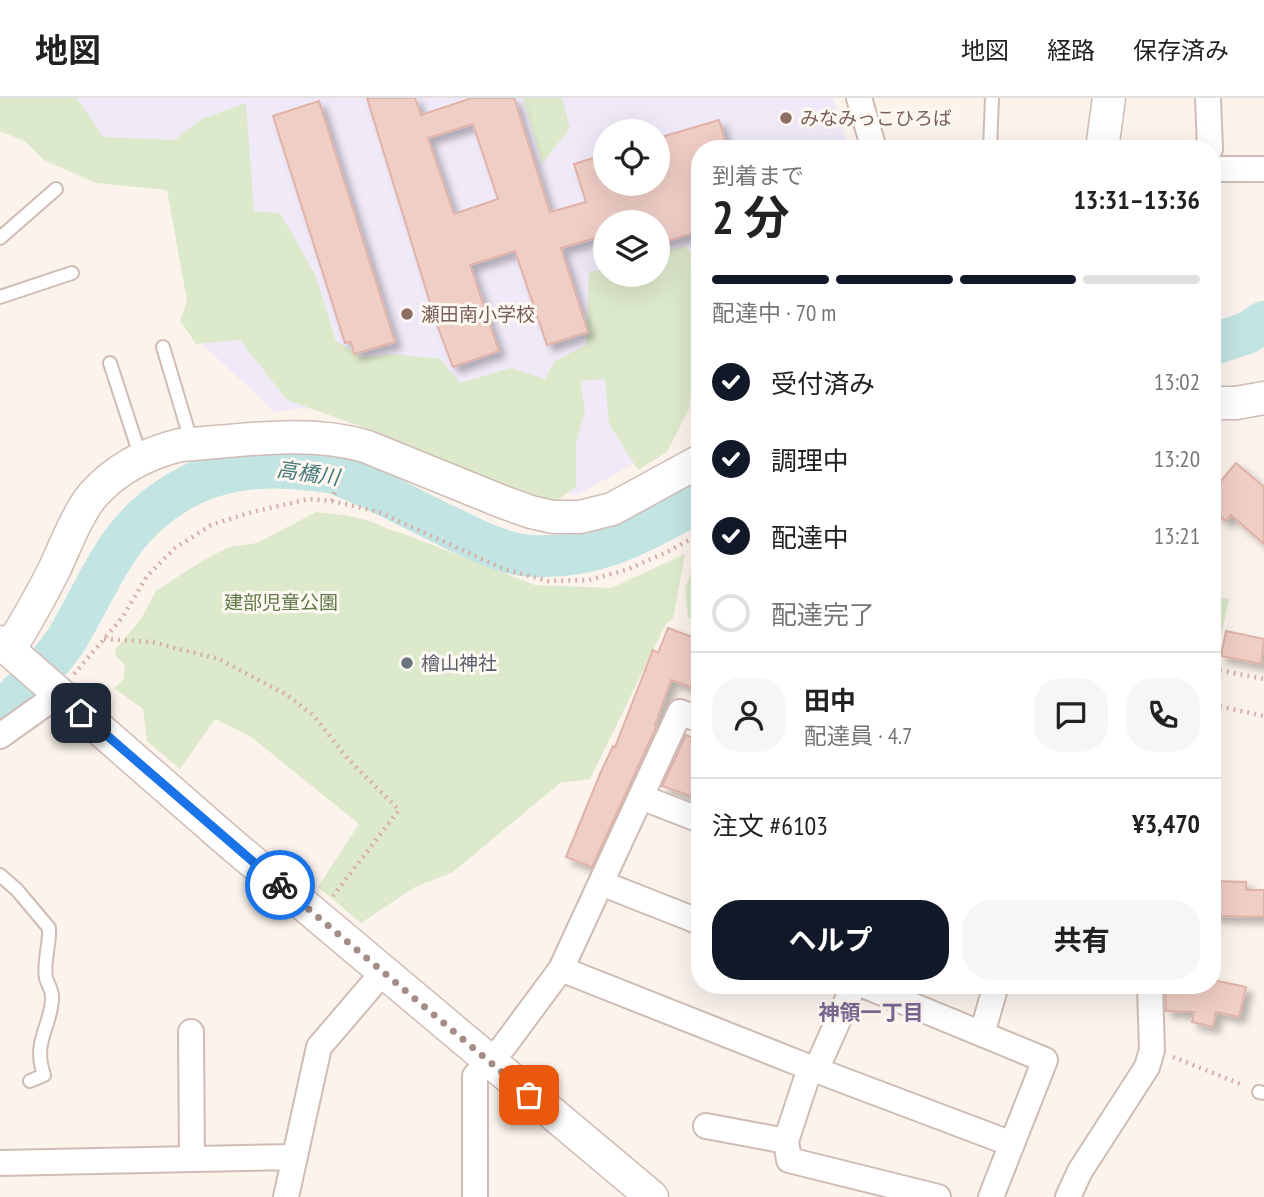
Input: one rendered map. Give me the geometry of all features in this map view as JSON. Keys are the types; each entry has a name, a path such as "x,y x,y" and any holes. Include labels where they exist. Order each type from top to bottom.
{"street":[{"path":"859,98 871,140"},
{"path":"1103,140 1109,98"},
{"path":"1208,98 1210,140"},
{"path":"1221,169 1264,169"},
{"path":"1221,403 1264,398"},
{"path":"652,1197 229,842 55,690 7,653 41,598 92,496 115,475 141,458 160,450 193,444 310,437 345,440 503,502 553,517 580,517 612,509 691,466"},
{"path":"0,736 55,690"},
{"path":"475,1197 475,1076 504,1046 561,969 680,712 691,716"},
{"path":"641,797 691,816"},
{"path":"601,883 691,918"},
{"path":"561,969 1012,1144"},
{"path":"286,1197 319,1047 384,971"},
{"path":"850,994 813,1069 786,1140 789,1160 938,1197"},
{"path":"885,994 1045,1060 991,1197"},
{"path":"982,1034 993,994"},
{"path":"1068,1197 1080,1171 1147,1067 1152,1050 1150,994"},
{"path":"191,1032 192,1159"},
{"path":"706,1125 786,1140"},
{"path":"0,1163 295,1157"}],"lane":[{"path":"990,140 992,98"},
{"path":"0,238 56,189"},
{"path":"0,297 72,273"},
{"path":"163,347 193,444"},
{"path":"110,363 141,458"},
{"path":"0,875 17,890 49,928 46,979 52,990 52,1002 42,1035 40,1064 44,1075 30,1081"}],"path":[{"path":"332,501 345,460"},
{"path":"55,690 122,618 147,576 175,548 211,525 252,512 309,499 332,501 379,512 504,569 548,581 589,580 626,570 691,539"},
{"path":"104,639 152,642 219,659 287,695 314,716 348,759 398,810 318,916"},
{"path":"1221,671 1264,679"},
{"path":"1221,707 1264,716"},
{"path":"1152,1050 1218,1073 1261,1092"}],"shaded area":[{"name":"瀬田南小学校","path":"0,98 833,98 847,140 691,140 691,256 670,263 670,210 593,210 593,287 609,287 656,451 577,495 523,484 346,411 301,408 275,412 202,344 183,181"}],"green space":[{"path":"0,98 77,98 103,137 174,140 202,119 246,103 254,211 280,213 315,274 336,341 362,357 394,354 440,359 460,383 511,368 545,379 555,361 586,345 589,273 593,272 593,287 670,287 670,250 684,246 691,253 689,409 667,452 638,470 609,424 605,379 580,381 585,410 576,445 576,487 553,503 521,500 385,435 287,400 240,340 196,344 180,320 187,301 167,190 96,183 44,160 26,142 0,131"},
{"path":"523,98 562,98 570,128 542,164"},
{"name":"建部児童公園","path":"316,512 372,522 535,585 611,588 685,554 673,619 666,624 590,779 560,783 453,872 415,887 361,923 318,887 359,824 250,736 215,719 180,769 147,741 143,709 114,688 124,679 125,665 116,656 115,650 141,619 156,591 229,547 257,543"},
{"path":"691,574 691,619 688,618 685,588"},
{"path":"1221,598 1229,599 1221,637"}],"building":[{"path":"367,98 415,98 421,115 472,98 514,98 550,212 586,202 574,164 593,158 593,196 670,196 670,134 719,120 725,140 691,140 691,234 670,240 670,210 593,210 593,239 561,248 588,332 547,345 515,251 470,265 499,351 453,367 436,322","holes":["473,124 498,199 454,214 428,138"]},
{"path":"319,101 395,342 354,354 351,342 345,343 273,116"},
{"path":"1236,463 1264,487 1264,544 1231,515 1226,521 1221,517 1221,481"},
{"path":"668,628 691,637 691,687 671,680 657,725 592,867 566,857 600,774 613,746 615,747 653,650 658,653"},
{"path":"1226,631 1264,639 1261,664 1221,656"},
{"path":"686,735 691,737 691,796 662,786"},
{"path":"1221,881 1246,882 1246,890 1264,890 1264,917 1221,916"},
{"path":"1221,982 1246,987 1239,1017 1216,1012 1213,1027 1192,1022 1194,1012 1166,1011 1165,994 1221,994"}],"waterway":[{"name":"高橋川","path":"1221,341 1247,333 1264,322"},
{"name":"高橋川","path":"0,711 37,676 68,637 113,556 140,522 178,492 209,478 260,468 294,468 334,473 488,545 532,556 557,556 600,548 639,533 691,506"}],"way so far":[{"path":"280,885 529,1095"}],"place":[{"name":"みなみっこひろば","path":"786,118"},
{"name":"瀬田南小学校","path":"407,314"},
{"name":"檜山神社","path":"407,663"}],"district":[{"name":"神領一丁目","path":"871,1012"}],"route":[{"path":"81,713 280,885"}]}
